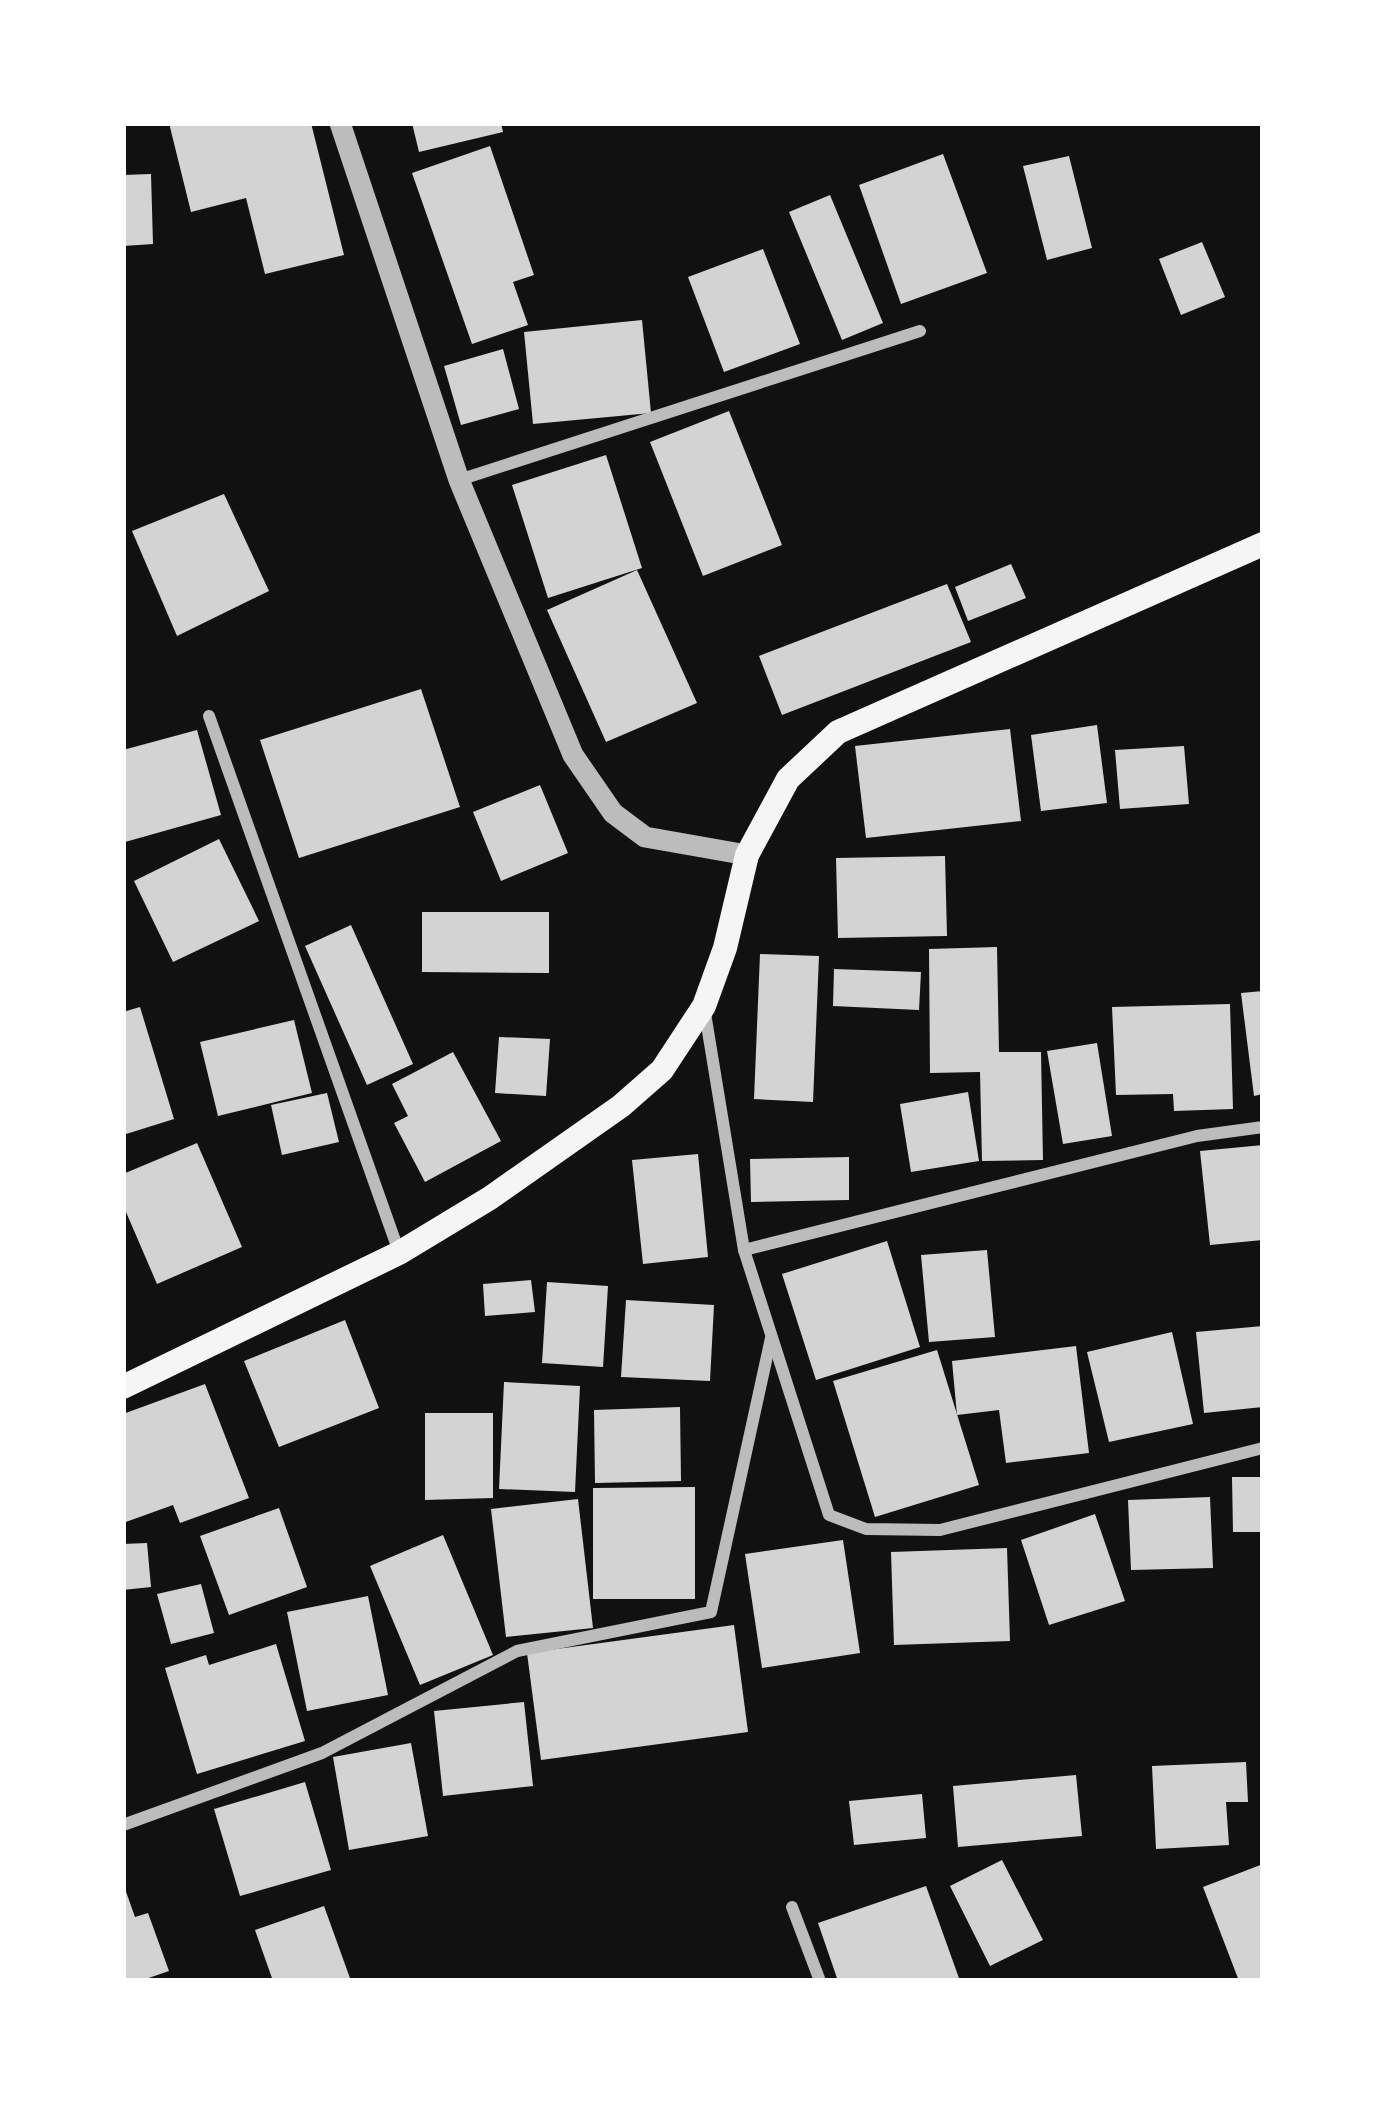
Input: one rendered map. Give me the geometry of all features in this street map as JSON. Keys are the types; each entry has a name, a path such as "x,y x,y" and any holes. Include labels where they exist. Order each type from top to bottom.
{"main road":[{"path":"123,1388 399,1253 490,1198 621,1106 662,1070 704,1006 725,948 747,855 788,779 838,732 1263,544"}],"street":[{"path":"340,123 459,480 573,755 613,813 645,837 747,855"},
{"path":"459,480 920,331"},
{"path":"208,716 399,1253"},
{"path":"704,1006 744,1250 829,1515 866,1528 940,1530 1263,1448"},
{"path":"744,1250 1133,1152 1263,1127"},
{"path":"123,1825 322,1753 518,1651 711,1612 771,1336"},
{"path":"793,1907 820,1981"}],"building":[{"path":"169,123 311,123 344,255 265,274 246,198 191,212"},
{"path":"412,123 501,123 503,132 419,152"},
{"path":"490,146 534,275 513,282 528,325 472,344 412,173"},
{"path":"943,154 987,273 901,304 859,185"},
{"path":"1069,156 1092,248 1047,260 1023,166"},
{"path":"151,174 153,244 123,246 123,175"},
{"path":"830,195 883,323 842,340 789,212"},
{"path":"1202,242 1225,297 1181,315 1159,259"},
{"path":"763,249 800,344 724,372 688,277"},
{"path":"642,320 651,413 533,424 524,332"},
{"path":"503,349 519,409 461,425 444,366"},
{"path":"729,411 782,545 703,576 650,442"},
{"path":"606,455 642,568 548,598 512,485"},
{"path":"224,494 269,591 177,636 132,531"},
{"path":"1011,564 1026,598 968,621 955,587"},
{"path":"637,570 697,703 606,742 547,610"},
{"path":"947,584 971,642 782,715 759,656"},
{"path":"421,689 460,807 299,858 260,740"},
{"path":"1097,725 1107,803 1041,811 1031,735"},
{"path":"1010,729 1021,821 866,838 855,746"},
{"path":"197,730 221,815 125,842 123,750"},
{"path":"1184,746 1189,804 1120,809 1115,750"},
{"path":"540,785 568,853 501,881 473,812"},
{"path":"219,839 259,921 173,962 134,881"},
{"path":"945,856 947,936 838,938 836,858"},
{"path":"422,912 549,912 549,973 422,972"},
{"path":"351,925 413,1064 367,1085 305,946"},
{"path":"997,947 999,1052 1041,1052 1043,1160 982,1161 980,1072 930,1073 929,949"},
{"path":"760,954 819,956 813,1102 754,1099"},
{"path":"834,969 921,972 919,1010 833,1006"},
{"path":"1263,991 1263,1094 1254,1096 1241,993"},
{"path":"1230,1004 1233,1109 1174,1111 1173,1094 1116,1095 1112,1007"},
{"path":"140,1007 174,1119 123,1135 123,1012"},
{"path":"294,1020 312,1093 218,1116 200,1042"},
{"path":"499,1037 550,1039 546,1096 495,1093"},
{"path":"1097,1043 1112,1136 1063,1144 1047,1051"},
{"path":"453,1052 501,1141 425,1182 394,1123 408,1116 392,1084"},
{"path":"968,1092 979,1161 911,1172 900,1104"},
{"path":"327,1093 339,1142 282,1155 271,1105"},
{"path":"197,1143 242,1247 157,1284 123,1205 123,1174"},
{"path":"1263,1145 1263,1240 1210,1245 1200,1151"},
{"path":"698,1154 708,1257 643,1264 632,1160"},
{"path":"849,1157 849,1200 751,1202 750,1159"},
{"path":"887,1241 920,1347 816,1380 782,1274"},
{"path":"987,1250 995,1337 929,1342 921,1255"},
{"path":"531,1280 535,1312 485,1316 483,1284"},
{"path":"547,1282 608,1286 603,1367 542,1363"},
{"path":"626,1300 714,1305 710,1381 621,1377"},
{"path":"345,1320 379,1408 279,1447 244,1361"},
{"path":"1263,1326 1263,1407 1204,1413 1196,1332"},
{"path":"1172,1332 1193,1424 1109,1442 1087,1352"},
{"path":"1076,1346 1089,1453 1006,1463 999,1410 957,1415 952,1361"},
{"path":"937,1350 979,1485 875,1517 833,1381"},
{"path":"504,1382 580,1386 575,1492 499,1489"},
{"path":"205,1384 249,1498 180,1523 173,1505 123,1523 123,1414"},
{"path":"680,1407 681,1481 595,1483 594,1410"},
{"path":"425,1413 493,1413 493,1498 425,1500"},
{"path":"1232,1477 1263,1477 1263,1532 1233,1532"},
{"path":"695,1487 695,1599 593,1599 593,1488"},
{"path":"1210,1497 1213,1568 1131,1570 1128,1500"},
{"path":"578,1499 593,1628 506,1637 491,1509"},
{"path":"279,1508 307,1587 229,1615 200,1536"},
{"path":"1095,1514 1125,1601 1049,1625 1021,1540"},
{"path":"443,1535 493,1655 420,1685 370,1566"},
{"path":"843,1540 860,1653 762,1668 745,1554"},
{"path":"147,1543 151,1587 123,1590 123,1544"},
{"path":"1007,1548 1010,1641 894,1645 891,1552"},
{"path":"201,1584 214,1633 171,1644 157,1594"},
{"path":"368,1596 388,1695 307,1711 287,1612"},
{"path":"734,1625 748,1732 541,1760 527,1653"},
{"path":"276,1644 305,1741 197,1774 165,1668 206,1655 209,1665"},
{"path":"524,1702 533,1786 443,1796 434,1711"},
{"path":"411,1743 428,1836 349,1850 333,1757"},
{"path":"1246,1762 1248,1802 1226,1802 1229,1845 1156,1849 1152,1766"},
{"path":"1076,1775 1082,1836 958,1847 953,1786"},
{"path":"305,1782 331,1870 240,1896 214,1809"},
{"path":"922,1794 926,1838 854,1845 849,1801"},
{"path":"1002,1860 1043,1940 990,1966 950,1886"},
{"path":"1263,1864 1263,1981 1239,1981 1203,1887"},
{"path":"124,1886 135,1917 148,1913 169,1971 140,1981 123,1981"},
{"path":"926,1886 960,1981 838,1981 818,1923"},
{"path":"324,1906 351,1981 273,1981 255,1930"}]}
